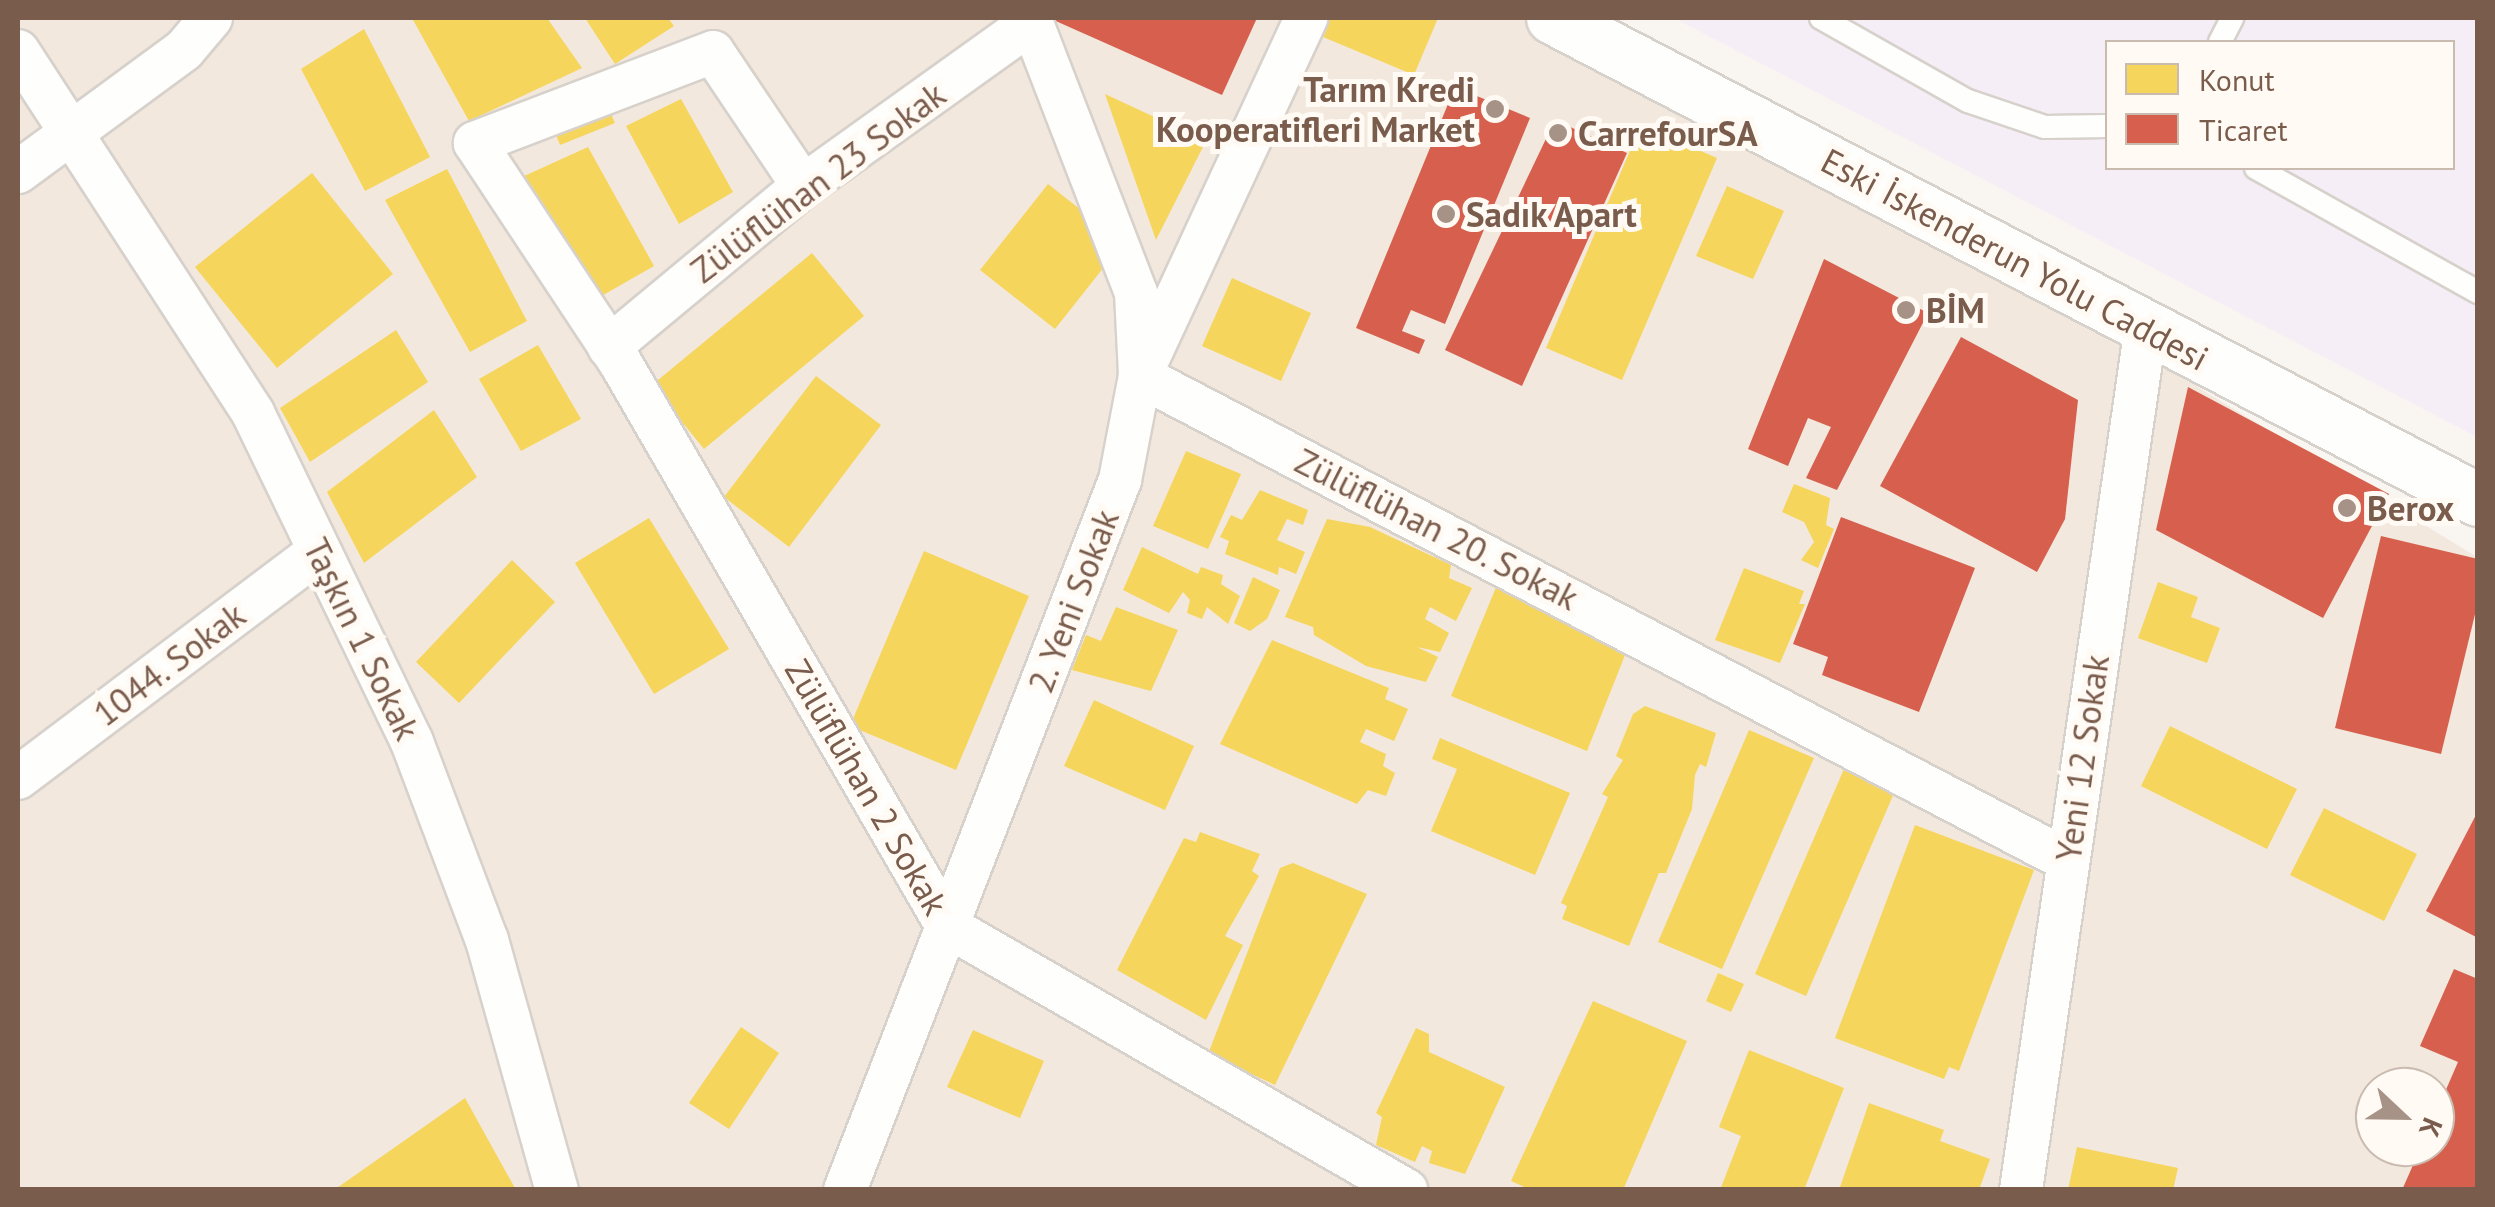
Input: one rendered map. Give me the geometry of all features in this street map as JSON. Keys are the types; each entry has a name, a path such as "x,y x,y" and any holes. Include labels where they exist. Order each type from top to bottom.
{"street":[{"path":"18,172 184,50 211,18"},
{"name":"2. Yeni Sokak","path":"846,1190 1120,480 1140,376 1306,18"},
{"name":"Eski İskenderun Yolu Caddesi","path":"1553,18 2478,500"},
{"path":"1031,20 1136,293 1140,376"},
{"name":"Zülüflühan 23 Sokak","path":"609,346 803,186 1031,20"},
{"name":"Taşkın 1 Sokak","path":"18,51 74,130 253,412 412,742 487,940 557,1190"},
{"name":"Zülüflühan 2 Sokak","path":"803,186 713,52 475,143 609,346 947,926 1406,1190"},
{"name":"Yeni 12 Sokak","path":"2021,1190 2146,327"},
{"name":"Zülüflühan 20. Sokak","path":"1140,376 2067,860"},
{"name":"1044. Sokak","path":"18,778 320,550"}],"lane":[{"path":"1820,18 1968,100 2045,127 2105,126"},
{"path":"2260,170 2478,292"}],"shaded area":[{"path":"18,18 1591,18 2477,557 2477,1189 18,1189"},
{"path":"1674,18 2477,18 2477,437"}],"building: Konut":[{"path":"412,18 547,18 582,68 469,121"},
{"path":"585,18 668,18 674,26 615,64"},
{"path":"1317,18 1438,18 1414,75 1311,32"},
{"path":"364,29 430,157 365,191 301,69"},
{"path":"1105,94 1206,141 1156,240"},
{"path":"681,99 733,192 679,224 626,126"},
{"path":"606,103 615,123 560,145 552,125"},
{"path":"1641,125 1717,158 1622,380 1546,348"},
{"path":"588,147 654,266 591,302 522,177"},
{"path":"447,169 527,321 470,352 385,200"},
{"path":"312,173 393,274 277,368 195,267"},
{"path":"1048,184 1123,243 1055,329 980,270"},
{"path":"1727,186 1784,211 1753,279 1696,256"},
{"path":"812,253 864,316 704,449 652,385"},
{"path":"1232,278 1311,313 1281,381 1202,346"},
{"path":"396,330 428,382 310,462 280,408"},
{"path":"538,345 581,419 521,451 479,379"},
{"path":"816,376 881,425 789,547 724,497"},
{"path":"434,410 477,477 364,563 327,492"},
{"path":"1186,451 1241,474 1208,549 1153,526"},
{"path":"1794,484 1830,498 1826,525 1834,529 1818,568 1801,560 1814,542 1804,522 1782,512"},
{"path":"1260,490 1308,510 1303,525 1287,519 1277,540 1305,552 1296,574 1279,567 1278,575 1225,554 1229,541 1220,537 1231,515 1242,520"},
{"path":"649,518 729,649 654,694 575,563"},
{"path":"1327,519 1370,527 1451,565 1449,578 1472,588 1456,621 1430,607 1425,619 1449,633 1440,652 1417,647 1438,657 1426,682 1366,666 1314,635 1313,627 1285,617"},
{"path":"1142,547 1198,574 1201,567 1223,575 1221,584 1240,596 1228,624 1207,607 1202,619 1187,613 1190,600 1183,592 1169,613 1123,590"},
{"path":"924,551 1029,596 956,770 850,726"},
{"path":"512,560 555,602 459,703 416,662"},
{"path":"1744,568 1804,591 1799,604 1805,604 1780,663 1715,640"},
{"path":"1253,577 1280,590 1267,619 1250,631 1234,623"},
{"path":"2158,582 2198,597 2191,617 2220,628 2207,663 2138,638"},
{"path":"1497,585 1631,640 1587,751 1451,696"},
{"path":"1116,607 1178,630 1151,691 1072,670 1086,635 1101,641"},
{"path":"1272,640 1389,688 1385,699 1408,709 1394,741 1366,729 1360,742 1386,754 1383,766 1395,773 1386,796 1368,790 1357,804 1220,744"},
{"path":"1094,700 1194,746 1165,810 1064,766"},
{"path":"1645,706 1716,733 1706,767 1700,764 1695,775 1692,809 1666,873 1659,873 1629,946 1562,919 1567,906 1561,903 1608,797 1602,794 1623,760 1616,756 1633,714"},
{"path":"2170,726 2297,789 2267,849 2141,786"},
{"path":"1749,730 1814,758 1722,969 1658,942"},
{"path":"1440,738 1570,793 1535,875 1431,831 1457,769 1432,759"},
{"path":"1844,769 1895,791 1806,996 1755,974"},
{"path":"2324,808 2417,854 2384,921 2290,875"},
{"path":"1915,825 2034,870 1959,1071 1949,1067 1944,1079 1835,1038"},
{"path":"1200,832 1260,854 1252,871 1259,876 1225,936 1243,945 1206,1020 1117,970 1184,838 1196,842"},
{"path":"1293,863 1367,894 1275,1085 1208,1054 1280,868"},
{"path":"1718,973 1744,984 1731,1012 1706,1001"},
{"path":"1593,1001 1687,1041 1623,1190 1531,1190 1511,1181"},
{"path":"741,1027 779,1053 729,1129 689,1103"},
{"path":"1416,1028 1429,1034 1429,1052 1505,1087 1465,1174 1429,1163 1432,1151 1422,1146 1415,1162 1376,1145 1382,1117 1376,1113"},
{"path":"973,1030 1044,1061 1020,1118 947,1087"},
{"path":"1749,1050 1844,1088 1804,1190 1720,1190 1741,1136 1719,1127"},
{"path":"465,1098 516,1190 334,1190"},
{"path":"1869,1103 1944,1130 1940,1141 1990,1159 1979,1190 1839,1190"},
{"path":"2077,1147 2178,1168 2173,1190 2068,1190"}],"building: Ticaret":[{"path":"1049,18 1257,18 1222,95"},
{"name":"Sadık Apart","path":"1455,87 1530,118 1445,324 1411,310 1402,331 1425,340 1419,354 1356,328"},
{"path":"1555,120 1627,153 1522,386 1445,350"},
{"path":"1824,259 1928,313 1837,490 1806,478 1831,427 1808,418 1788,466 1748,449"},
{"path":"1961,337 2078,400 2065,519 2037,572 1880,486"},
{"path":"2188,387 2389,494 2323,618 2156,530"},
{"path":"1841,517 1975,568 1919,712 1822,675 1828,657 1793,644"},
{"path":"2381,536 2478,559 2478,602 2441,754 2335,728"},
{"path":"2478,811 2478,938 2426,911"},
{"path":"2454,969 2478,979 2478,1190 2402,1190 2412,1167 2455,1167 2458,1062 2420,1046"}],"place":[{"name":"Tarım Kredi Kooperatifleri Market","path":"1495,109"},
{"name":"CarrefourSA","path":"1558,133"},
{"name":"Sadık Apart","path":"1446,214"},
{"name":"BİM","path":"1906,310"},
{"name":"Berox","path":"2347,508"}]}
